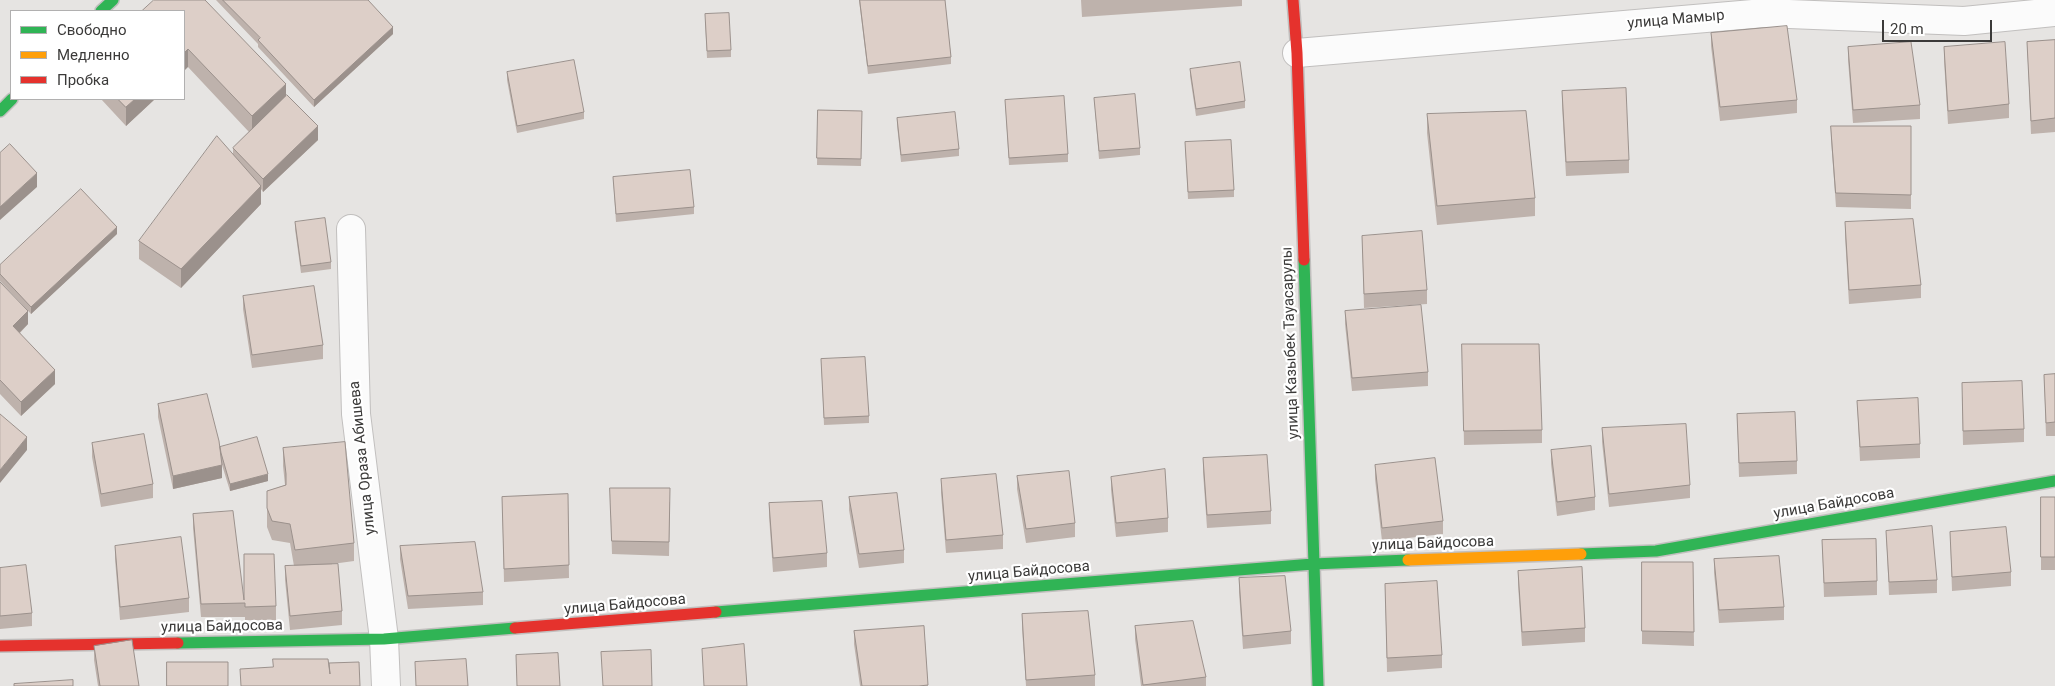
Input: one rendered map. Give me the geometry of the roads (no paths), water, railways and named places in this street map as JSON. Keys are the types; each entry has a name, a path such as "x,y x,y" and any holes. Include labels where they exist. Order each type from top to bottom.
{"street":[{"path":"102,10 113,0"},
{"name":"улица Казыбек Тауасарулы","path":"1293,0 1297,53 1318,686"},
{"name":"улица Мамыр","path":"1297,53 1764,13 1964,21 2055,12"},
{"path":"0,111 11,100"},
{"name":"улица Ораза Абишева","path":"351,229 356,414 384,640 386,686"},
{"name":"улица Байдосова","path":"0,646 384,640 1313,564 1656,551 2055,481"}]}
